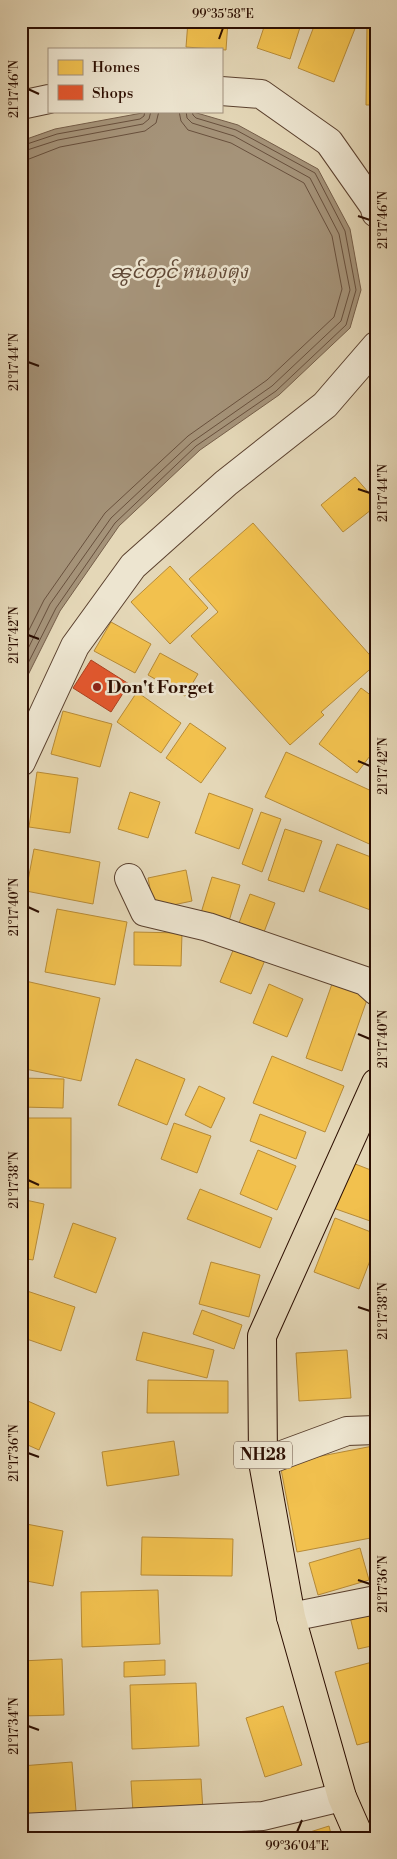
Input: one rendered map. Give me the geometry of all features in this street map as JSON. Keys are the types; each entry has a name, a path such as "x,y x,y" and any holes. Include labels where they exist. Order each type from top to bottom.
{"highway":[{"name":"NH28","path":"360,1838 342,1797 291,1618 263,1462 262,1336 376,1083"}],"street":[{"path":"222,91 261,94 329,142 374,206 376,213"},
{"path":"21,106 48,99"},
{"path":"21,762 75,646 133,566 226,483 325,405 376,346"},
{"path":"130,878 145,912 208,927 365,981 376,992"},
{"path":"263,1462 347,1431 376,1430"},
{"path":"291,1618 376,1600"},
{"path":"21,1828 264,1816 342,1797"}],"water":[{"name":"ၼွင်တုင် หนองตุง","path":"148,112 193,112 238,125 318,169 350,229 361,290 350,328 279,395 200,450 119,526 60,611 21,689 21,141 55,129"}],"building: Homes":[{"path":"188,21 228,21 226,50 222,50 222,48 186,47"},
{"path":"266,21 302,21 290,59 257,48"},
{"path":"316,21 358,21 334,82 298,68"},
{"path":"367,21 376,21 376,105 366,105"},
{"path":"355,477 376,501 376,506 343,532 321,505"},
{"path":"253,523 376,662 321,712 324,715 290,745 191,636 218,612 189,579"},
{"path":"170,566 208,608 170,644 131,602"},
{"path":"111,622 151,644 135,673 94,651"},
{"path":"160,653 198,674 185,696 148,675"},
{"path":"361,688 376,699 376,748 357,773 319,744"},
{"path":"137,692 181,723 161,753 117,722"},
{"path":"63,711 112,724 100,767 51,754"},
{"path":"190,723 226,748 201,783 166,758"},
{"path":"286,752 376,793 376,847 265,797"},
{"path":"37,772 78,778 70,833 29,827"},
{"path":"130,792 160,802 148,838 118,829"},
{"path":"209,793 253,809 239,849 195,833"},
{"path":"261,812 281,819 262,872 242,864"},
{"path":"285,829 322,841 304,892 268,880"},
{"path":"337,844 376,859 376,912 319,891"},
{"path":"34,849 100,862 93,904 26,891"},
{"path":"186,870 192,901 154,909 148,878"},
{"path":"212,877 240,885 229,921 201,913"},
{"path":"250,894 275,903 264,932 239,923"},
{"path":"57,909 127,922 115,985 45,972"},
{"path":"134,932 182,933 181,966 134,965"},
{"path":"234,948 265,960 251,994 220,982"},
{"path":"21,980 100,998 81,1081 21,1068"},
{"path":"333,981 369,994 342,1071 306,1058"},
{"path":"269,984 303,999 287,1037 253,1023"},
{"path":"272,1056 344,1086 325,1132 253,1103"},
{"path":"136,1059 185,1079 167,1125 118,1105"},
{"path":"21,1078 64,1079 63,1108 21,1107"},
{"path":"199,1086 225,1098 211,1128 185,1115"},
{"path":"260,1114 306,1132 296,1159 250,1141"},
{"path":"21,1118 71,1118 71,1188 21,1188"},
{"path":"174,1123 211,1136 197,1173 161,1159"},
{"path":"258,1150 296,1166 277,1210 240,1194"},
{"path":"350,1162 376,1172 376,1213 373,1222 333,1208"},
{"path":"200,1189 272,1218 260,1248 187,1219"},
{"path":"21,1199 44,1204 33,1260 21,1258"},
{"path":"335,1218 376,1234 376,1245 359,1289 314,1272"},
{"path":"73,1223 116,1238 96,1293 54,1277"},
{"path":"211,1262 260,1275 249,1317 199,1304"},
{"path":"21,1289 75,1307 61,1351 21,1337"},
{"path":"202,1310 242,1325 234,1349 193,1334"},
{"path":"143,1332 214,1350 207,1378 136,1360"},
{"path":"347,1350 351,1398 299,1401 296,1353"},
{"path":"148,1380 228,1381 228,1413 147,1413"},
{"path":"21,1398 55,1413 39,1450 21,1442"},
{"path":"174,1441 179,1475 107,1486 102,1452"},
{"path":"373,1446 376,1458 376,1537 297,1552 280,1464"},
{"path":"21,1459 28,1462 21,1478"},
{"path":"21,1523 63,1531 53,1586 21,1580"},
{"path":"142,1537 233,1539 232,1576 141,1575"},
{"path":"360,1548 369,1580 318,1595 309,1563"},
{"path":"158,1590 160,1644 82,1647 81,1592"},
{"path":"376,1611 376,1645 358,1649 350,1617"},
{"path":"62,1659 64,1715 21,1716 21,1661"},
{"path":"165,1660 165,1675 124,1677 124,1662"},
{"path":"376,1661 376,1740 357,1745 335,1672"},
{"path":"196,1683 199,1746 132,1749 130,1685"},
{"path":"283,1706 302,1765 265,1777 246,1718"},
{"path":"72,1762 76,1811 21,1815 21,1766"},
{"path":"201,1779 203,1811 133,1813 131,1781"},
{"path":"329,1826 332,1838 291,1838"},
{"path":"238,1834 238,1838 197,1838"}],"building: Shops":[{"path":"91,660 129,684 111,712 73,688"}],"place":[{"name":"Don't Forget","path":"97,687"}]}
